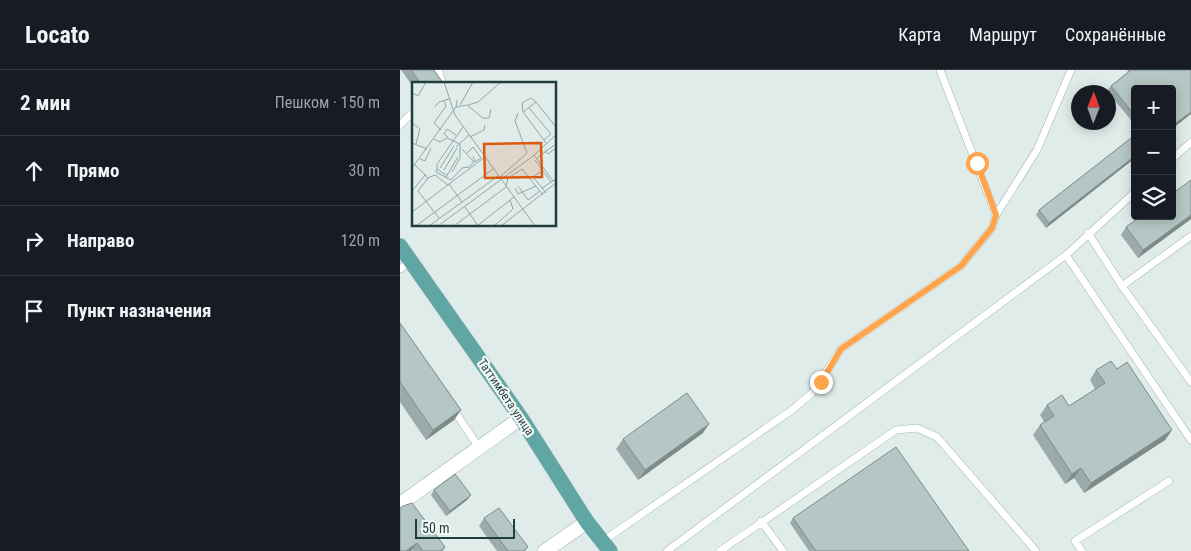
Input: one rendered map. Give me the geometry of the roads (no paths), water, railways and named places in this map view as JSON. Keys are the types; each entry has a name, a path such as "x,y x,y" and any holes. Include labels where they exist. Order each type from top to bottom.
{"main road":[{"name":"Таттимбета улица","path":"400,246 406,265 521,418 587,522 606,546"}],"street":[{"path":"400,504 480,449 521,418"},
{"path":"545,551 587,522"}],"lane":[{"path":"940,70 996,215"},
{"path":"606,546 792,410 812,393 841,349 961,266 992,228 996,215 1037,150 1071,70"},
{"path":"400,125 412,113"},
{"path":"1176,155 1191,142"},
{"path":"668,551 1066,255 1131,195"},
{"path":"1088,233 1122,286 1191,382"},
{"path":"1122,286 1191,236"},
{"path":"1066,255 1191,440"},
{"path":"448,401 480,449"},
{"path":"724,550 761,521 896,430 917,428 937,437 1036,551"},
{"path":"1082,551 1074,541 1169,481"},
{"path":"761,521 783,551"}]}
